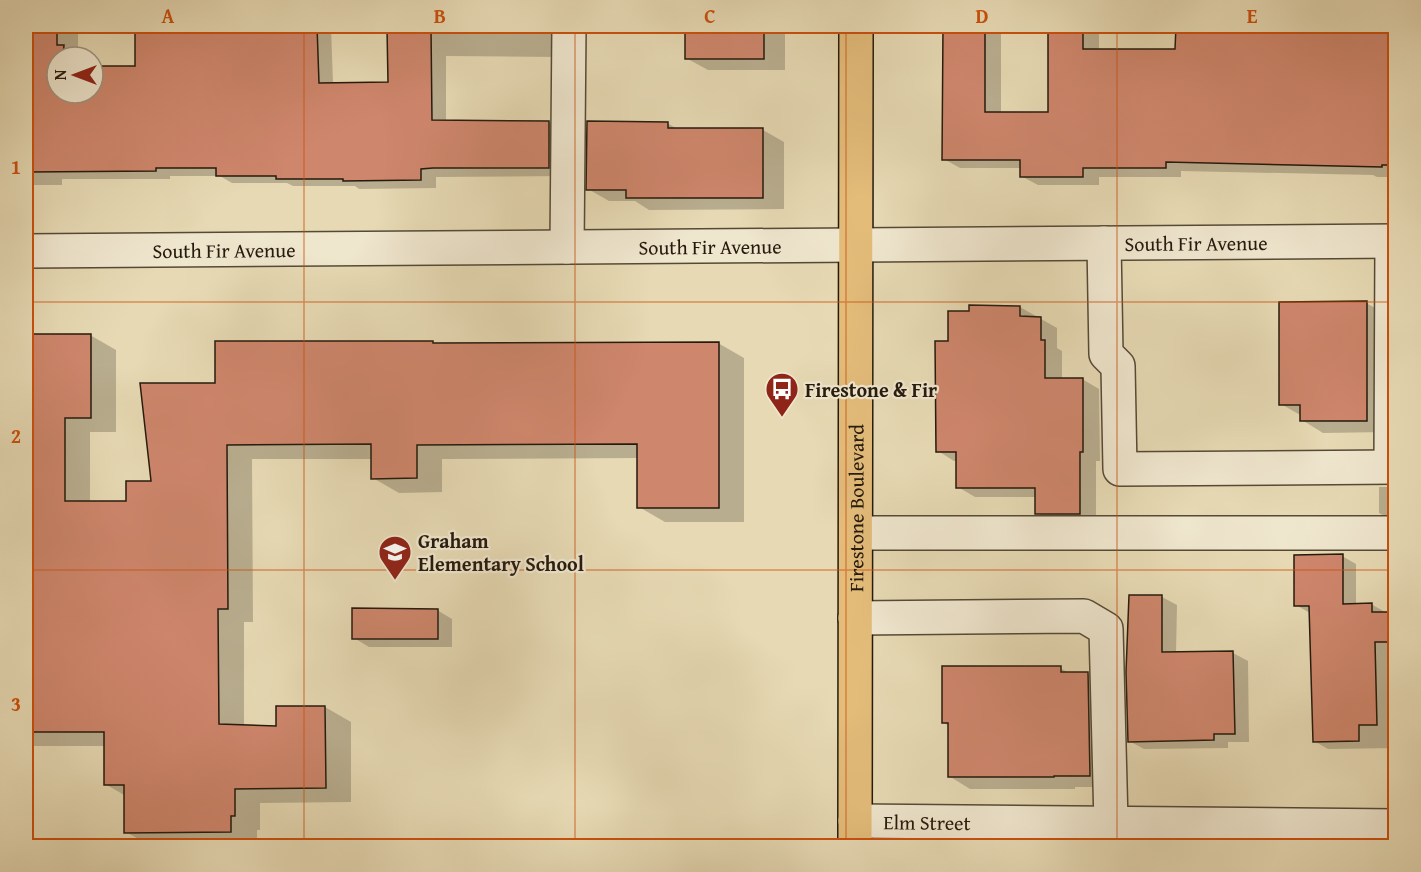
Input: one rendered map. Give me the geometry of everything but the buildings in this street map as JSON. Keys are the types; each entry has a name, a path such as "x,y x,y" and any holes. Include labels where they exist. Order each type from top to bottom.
{"main road":[{"name":"Firestone Boulevard","path":"855,834 856,26"}],"street":[{"path":"567,247 569,26"},
{"path":"1104,243 1106,354 1118,366 1120,469 1393,467 1394,241"},
{"name":"South Fir Avenue","path":"26,251 1394,241"},
{"path":"856,533 1395,533"},
{"path":"855,618 1084,616 1106,629 1111,823"},
{"name":"Elm Street","path":"855,834 1111,823 1395,826"}],"place":[{"name":"Firestone & Fir","path":"782,418"},
{"name":"Graham Elementary School","path":"395,581"}]}
